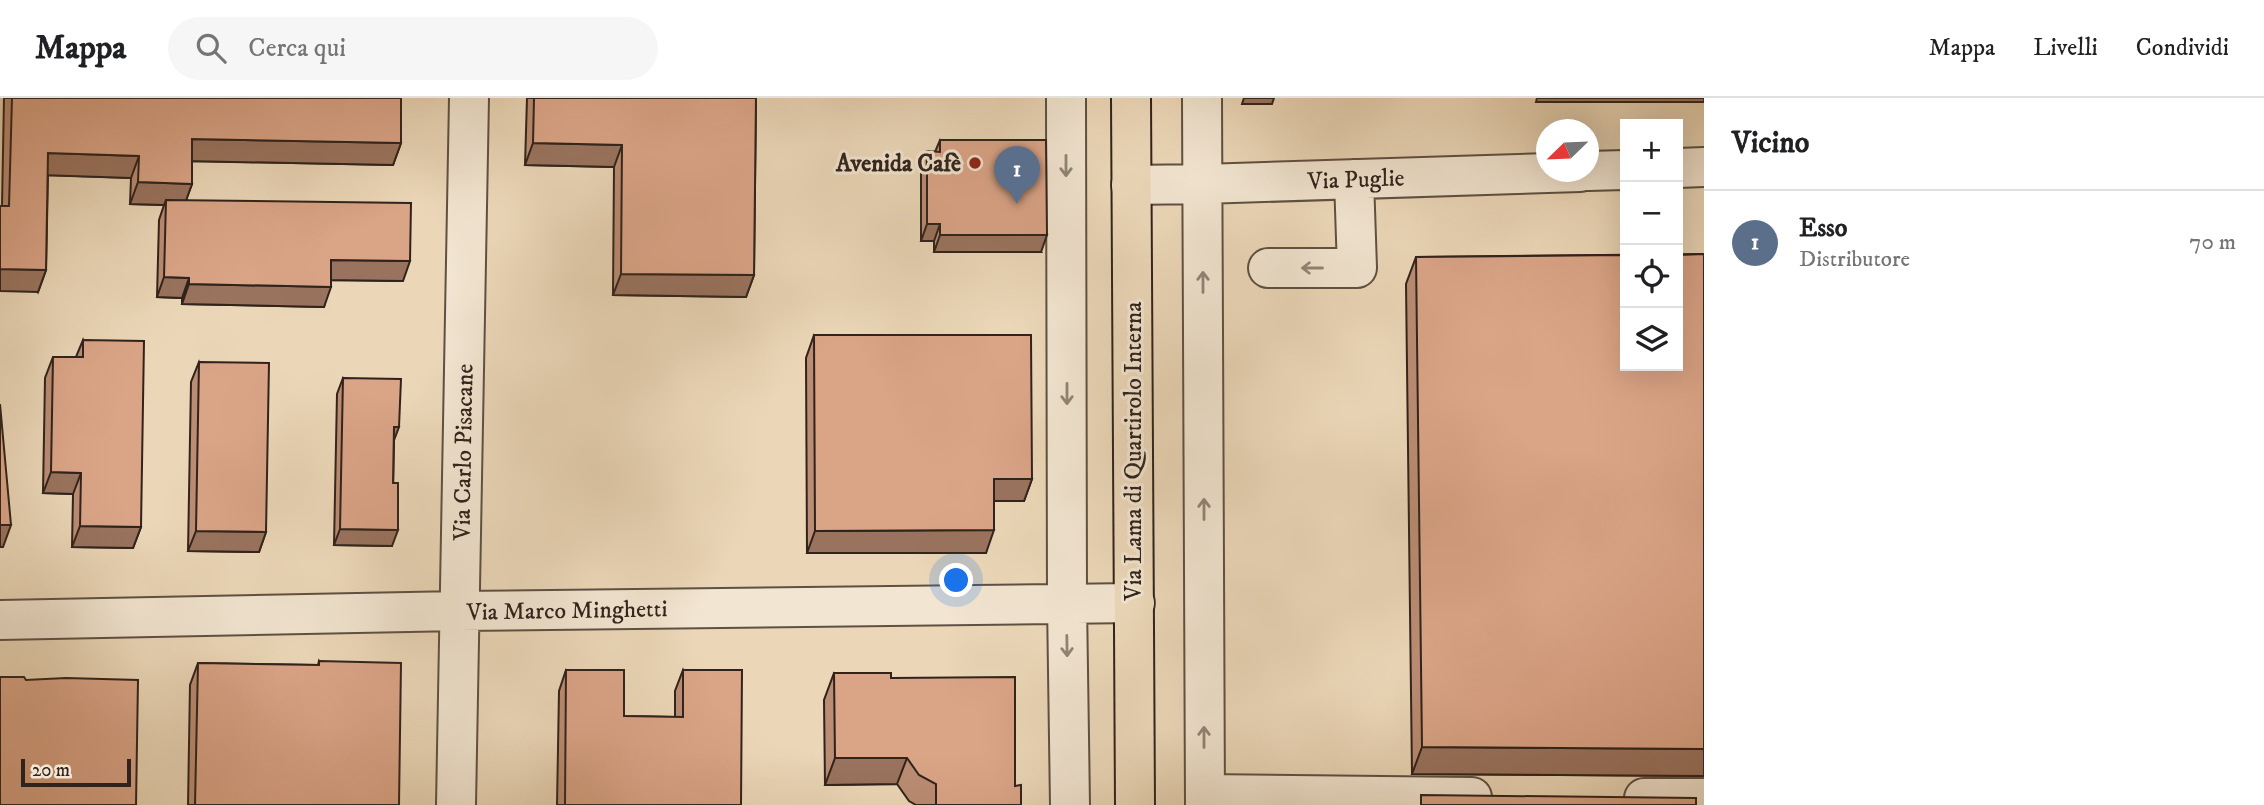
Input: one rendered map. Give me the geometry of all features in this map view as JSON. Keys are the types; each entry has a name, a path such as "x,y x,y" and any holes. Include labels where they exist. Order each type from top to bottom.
{"main road":[{"name":"Via Lama di Quartirolo Interna","path":"1131,98 1135,805"}],"street":[{"name":"Via Carlo Pisacane","path":"456,805 469,98"},
{"path":"1066,98 1070,805"},
{"path":"1202,98 1205,799 1511,797"},
{"path":"1683,168 1704,167"},
{"path":"1599,171 1620,170"},
{"name":"Via Puglie","path":"1132,185 1536,173"},
{"path":"1268,268 1357,268 1354,179"},
{"name":"Via Marco Minghetti","path":"0,620 460,611 1135,603"},
{"path":"1607,797 1704,798"}],"building":[{"path":"12,98 401,98 401,143 192,139 192,184 138,182 139,156 48,153 46,270 0,269 0,206 9,206"},
{"path":"534,98 756,98 754,275 621,274 622,145 533,143"},
{"path":"940,140 1046,140 1047,235 940,235 940,224 927,224 927,151 940,152"},
{"path":"166,200 411,203 410,261 331,260 331,287 189,284 189,278 164,277"},
{"path":"1704,254 1704,749 1422,747 1416,257 1620,255 1620,371 1683,371 1683,255"},
{"path":"814,335 1031,335 1032,479 994,479 994,530 815,531"},
{"path":"83,340 144,341 141,527 80,526 81,473 51,472 53,357 83,357"},
{"path":"199,362 269,363 266,532 196,531"},
{"path":"343,378 401,379 399,427 394,427 393,483 398,483 398,530 340,529"},
{"path":"0,404 11,525 0,525"},
{"path":"319,661 401,663 399,805 195,805 198,663 319,665"},
{"path":"566,670 624,670 624,716 683,717 683,670 742,670 741,805 565,805"},
{"path":"834,673 891,673 891,678 1015,677 1015,786 1021,785 1021,805 936,805 936,784 919,775 907,758 835,758"},
{"path":"0,677 24,677 26,680 138,680 136,805 0,805"},
{"path":"1421,795 1696,798 1696,805 1421,805"}],"place":[{"name":"Avenida Cafè","path":"975,163"},
{"name":"Esso","path":"1017,204"}]}
